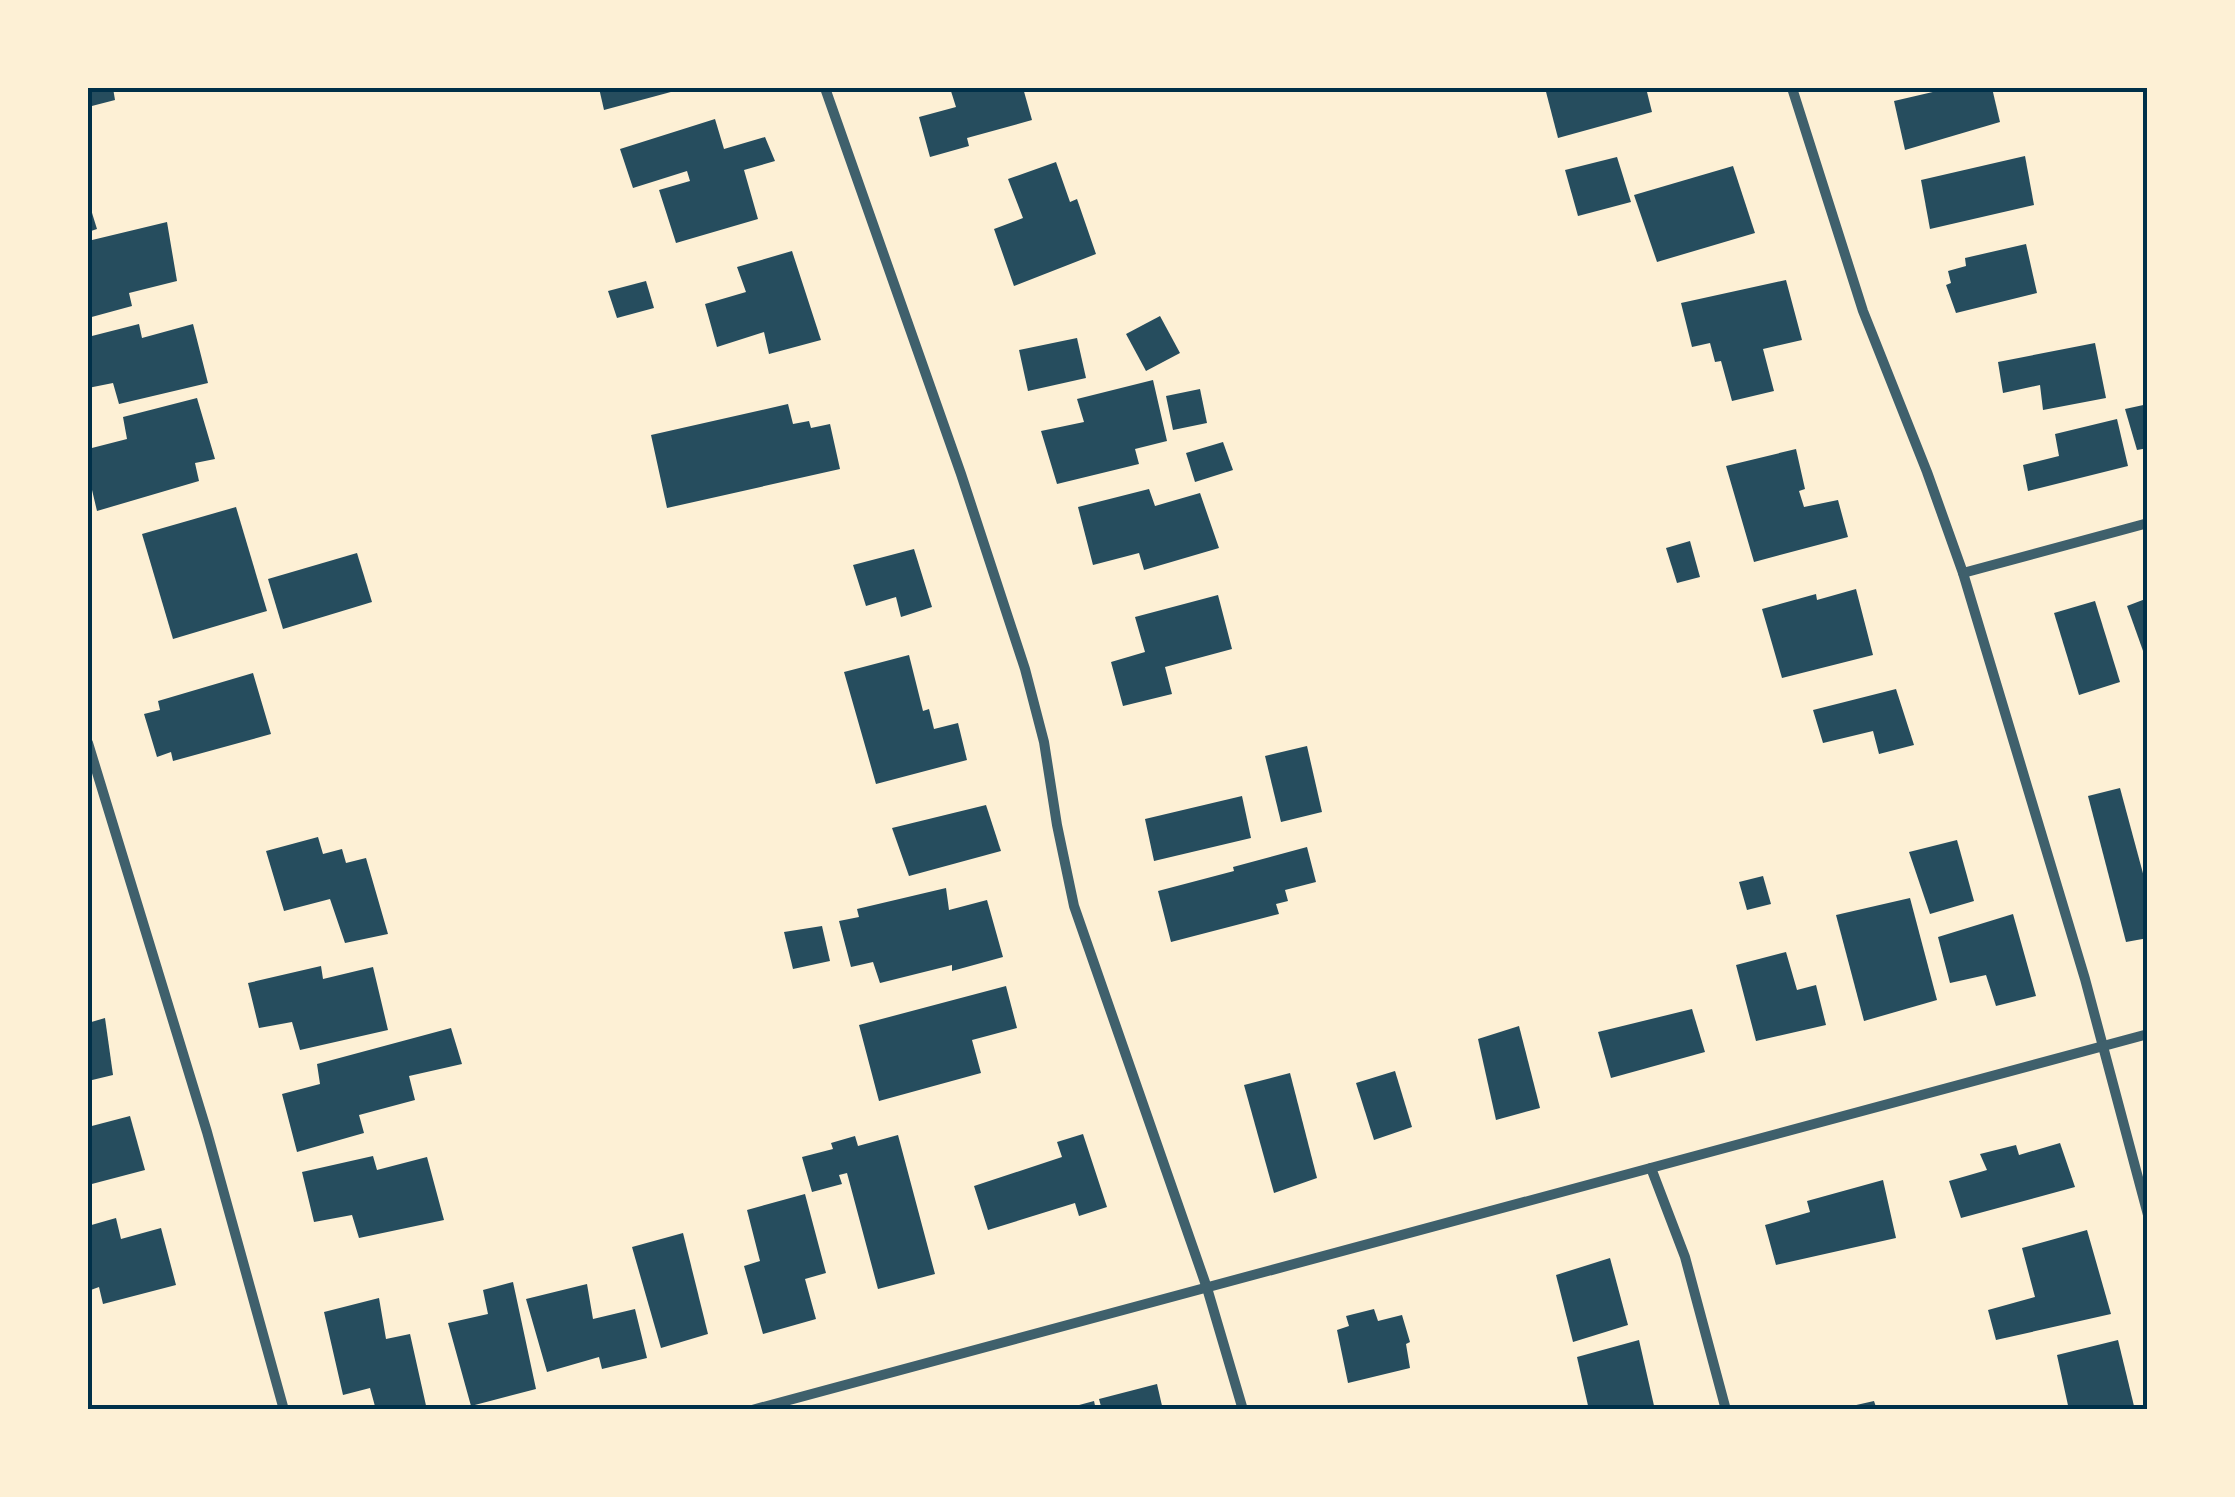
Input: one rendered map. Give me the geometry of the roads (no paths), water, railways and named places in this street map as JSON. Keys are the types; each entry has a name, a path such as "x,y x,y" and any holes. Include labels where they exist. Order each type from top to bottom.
{"street":[{"path":"825,88 1025,669 1044,742 1074,906 1207,1288 1244,1410"},
{"path":"1792,88 1863,312 1928,472 1963,573 2085,980 2148,1215"},
{"path":"1963,573 2148,523"},
{"path":"88,743 206,1132 284,1410"},
{"path":"757,1409 2148,1034"},
{"path":"1652,1168 1685,1257 1726,1410"}]}
